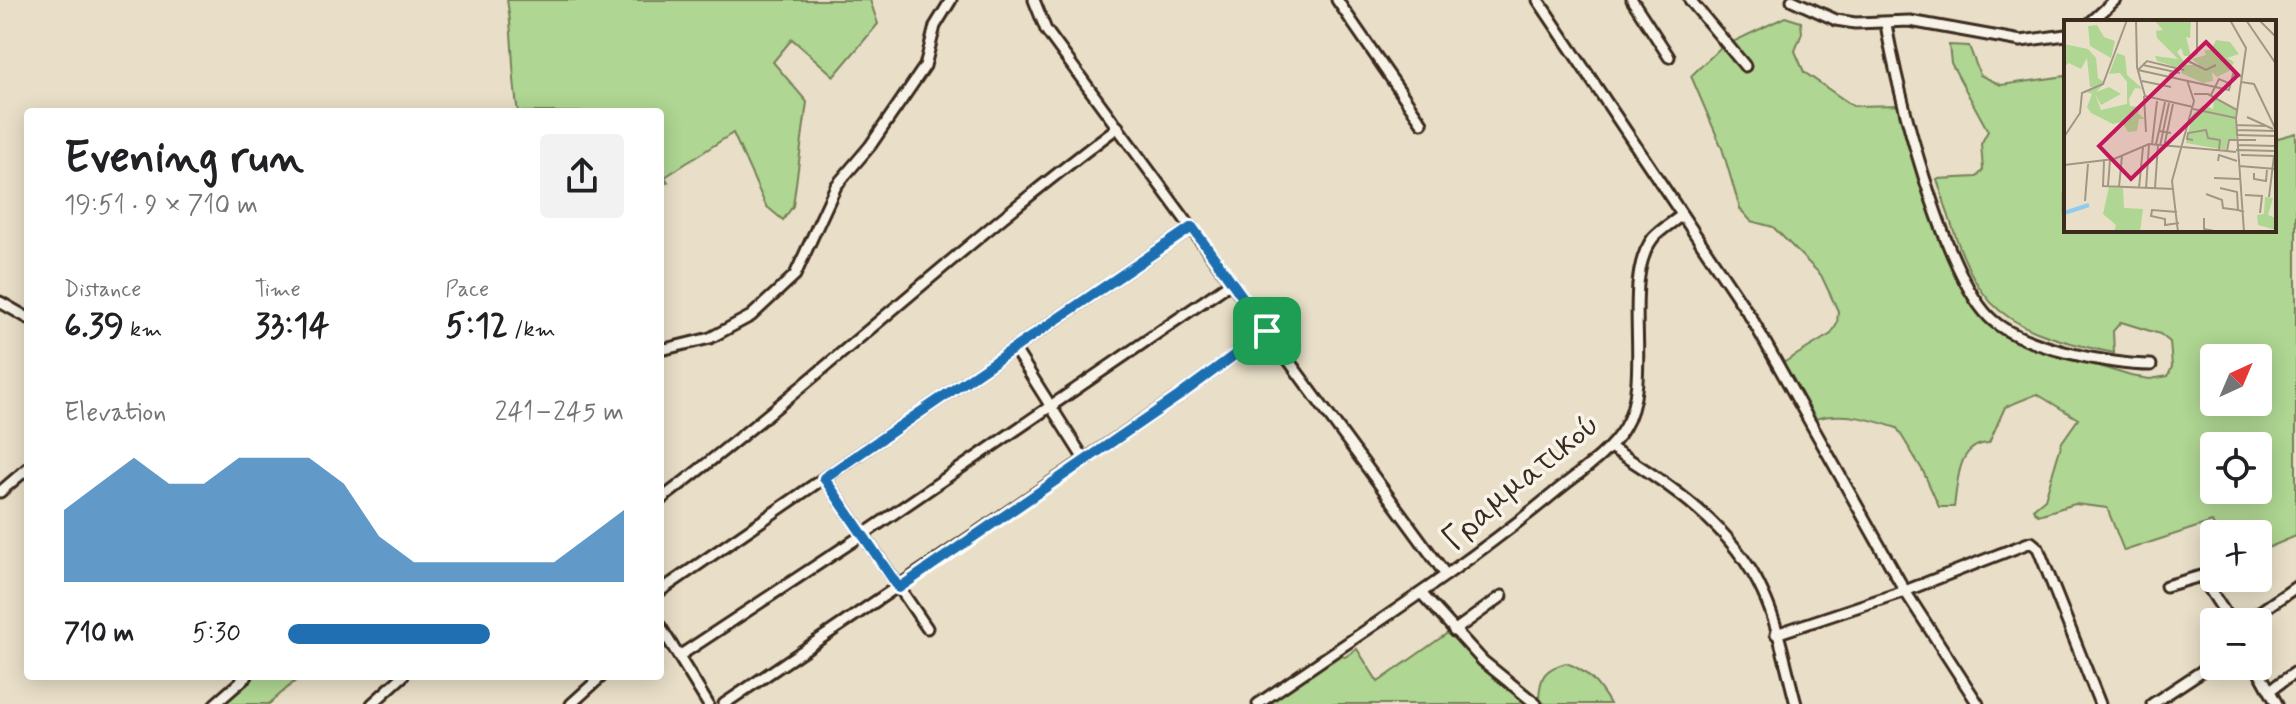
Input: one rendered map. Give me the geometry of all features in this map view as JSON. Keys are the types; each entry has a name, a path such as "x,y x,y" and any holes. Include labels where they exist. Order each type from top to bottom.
{"street":[{"path":"665,349 710,338 751,316 795,275 836,186 870,146 919,77 935,26 951,0"},
{"path":"1034,0 1046,30 1446,575"},
{"path":"1337,0 1422,123"},
{"path":"1538,0 1752,319 1905,591 1978,704"},
{"path":"1632,0 1669,57"},
{"path":"1690,0 1745,66"},
{"path":"1792,0 1836,20 1886,24 1910,21 2021,41 2064,35"},
{"path":"2093,20 2115,0"},
{"path":"1886,24 1897,87 1947,240 1986,315 2016,334 2050,346 2121,365 2151,365"},
{"path":"664,497 735,443 1010,210 1118,127"},
{"name":"Γραμματικού","path":"1258,704 1517,524 1610,447 1626,425 1634,401 1640,283 1646,253 1654,237 1682,215"},
{"path":"664,588 1192,227"},
{"path":"679,656 864,534 1049,404 1232,282"},
{"path":"0,302 24,316"},
{"path":"724,704 1179,396 1267,331"},
{"path":"1014,348 1084,459"},
{"path":"1610,447 1678,492 1725,537 1749,567 1764,594 1796,704"},
{"path":"0,492 24,471"},
{"path":"824,478 927,628"},
{"path":"1776,634 2034,543 2100,704"},
{"path":"2166,586 2201,576 2222,608"},
{"path":"2265,608 2296,587"},
{"path":"1421,593 1483,661 1536,704"},
{"path":"1454,631 1502,596"},
{"path":"664,632 708,704"},
{"path":"2152,704 2200,672"},
{"path":"2270,690 2296,672"},
{"path":"215,704 242,680"},
{"path":"372,704 399,680"},
{"path":"571,704 598,680"},
{"path":"2264,680 2277,704"}],"green space":[{"path":"507,0 870,0 878,24 834,76 792,39 773,62 807,102 793,206 783,220 766,206 733,133 665,177 668,182 664,184 664,108 517,108"},
{"path":"1785,17 1801,22 1802,33 1795,51 1804,72 1853,106 1898,105 1941,231 1992,328 2022,343 2150,379 2168,376 2172,367 2170,342 2160,334 2121,322 2113,331 2114,353 2070,343 2036,332 2010,318 1990,302 1975,281 1962,254 1937,179 1977,177 1983,170 1981,144 1988,131 1951,63 1949,45 1969,46 1980,75 2001,85 2064,76 2064,232 2276,232 2276,138 2296,133 2296,536 2272,546 2272,520 2200,520 2200,526 2124,551 2107,508 2075,504 2038,515 2033,509 2045,499 2062,442 2078,419 2037,394 2005,407 1989,443 1978,445 1965,457 1958,476 1954,507 1939,507 1923,471 1897,428 1846,416 1815,419 1783,363 1831,334 1837,324 1838,311 1821,275 1773,227 1751,221 1740,209 1722,148 1691,76 1720,48"},
{"path":"1449,632 1478,662 1531,704 1264,704 1337,655 1345,657 1357,649 1378,682"},
{"path":"1566,663 1592,679 1610,704 1545,704 1539,699 1548,671"},
{"path":"249,680 296,680 269,704 222,704"}],"route":[{"path":"1192,227 1267,331 1179,396 899,588 824,478 1192,227"}]}
